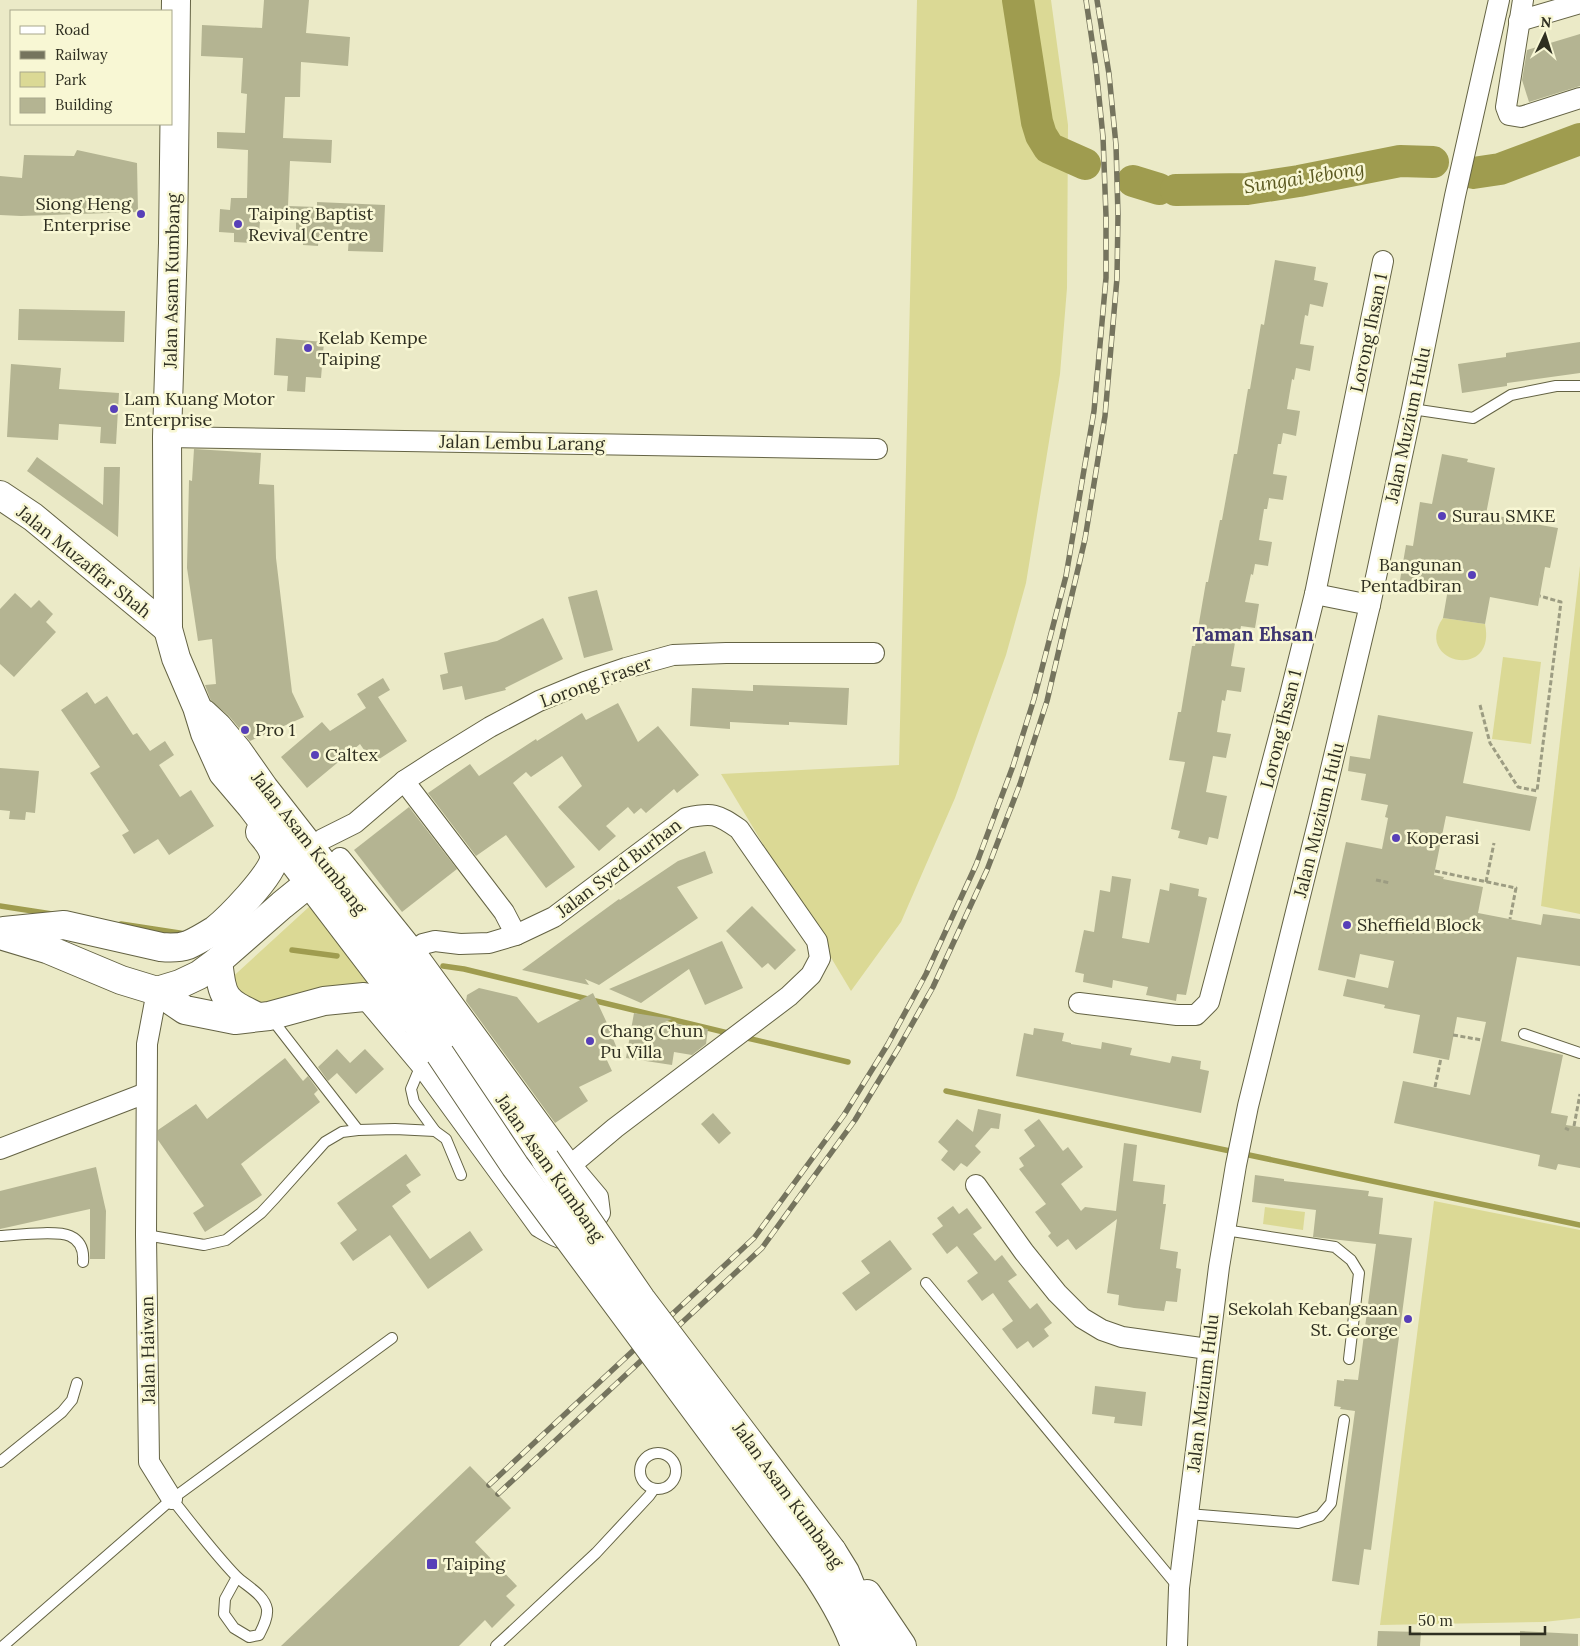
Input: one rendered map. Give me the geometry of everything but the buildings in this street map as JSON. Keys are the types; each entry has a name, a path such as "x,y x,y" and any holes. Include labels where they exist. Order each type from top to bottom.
{"main road":[{"name":"Jalan Asam Kumbang","path":"176,0 168,437 168,630 176,658 197,707 205,733 223,773 251,806 316,864"},
{"name":"Jalan Muzaffar Shah","path":"0,495 34,517 168,630"},
{"name":"Jalan Asam Kumbang","path":"197,707 218,727 238,751 376,949 409,992 545,1159 829,1570 875,1646"},
{"path":"0,933 64,925 172,948 186,945 204,936 256,889 272,865 274,858 273,848 250,816 251,806"},
{"path":"157,991 180,984 199,975 218,961 282,905 316,864"},
{"path":"0,933 47,949 121,980 157,991 185,1010 198,1013 235,1020 264,1016 324,1001 364,997 378,999 417,1025"},
{"path":"218,961 222,991 233,1004 264,1016"},
{"name":"Jalan Asam Kumbang","path":"409,992 417,1025 430,1060 515,1166 829,1570 854,1646"},
{"path":"836,1646 829,1570 858,1582 902,1646"}],"street":[{"name":"Jalan Muzium Hulu","path":"1177,1646 1178,1588 1208,1349 1236,1165 1248,1106 1370,605 1412,408 1454,196 1499,0"},
{"path":"1523,0 1506,107 1509,115 1520,116 1580,98"},
{"path":"1519,21 1580,3"},
{"name":"Lorong Ihsan 1","path":"1079,1003 1177,1015 1196,1015 1209,1002 1315,594 1384,261"},
{"name":"Jalan Lembu Larang","path":"168,437 877,449"},
{"path":"1315,594 1370,605"},
{"name":"Lorong Fraser","path":"316,864 355,823 404,781 490,727 539,701 585,682 673,655 874,653"},
{"path":"404,781 504,912 516,935"},
{"name":"Jalan Syed Burhan","path":"414,950 423,944 434,941 460,944 488,943 516,935 554,917 686,818 704,814 720,816 739,829 817,941 820,958 811,975 789,996 729,1040 571,1165"},
{"name":"Lorong Fraser","path":"316,864 323,839 355,823"},
{"path":"316,864 414,950 571,1165 598,1198 600,1214 586,1233 574,1239 559,1239 539,1227 430,1060 364,997"},
{"name":"Jalan Haiwan","path":"157,991 147,1044 146,1093 149,1462 172,1499"},
{"path":"0,1149 146,1093"},
{"path":"976,1185 1024,1252 1057,1292 1082,1318 1102,1330 1122,1337 1208,1349"}],"lane":[{"path":"1412,408 1473,418 1511,395 1556,386 1580,386"},
{"path":"264,1016 358,1130"},
{"path":"1524,1034 1580,1053"},
{"path":"430,1060 411,1089 414,1102 435,1131 446,1139 461,1175"},
{"path":"146,1235 204,1245 226,1240 276,1198 325,1142 342,1132 395,1129 435,1131"},
{"path":"1225,1230 1335,1248 1351,1260 1359,1274 1349,1359"},
{"path":"0,1236 58,1233 70,1236 79,1242 84,1252 83,1262"},
{"path":"926,1283 1178,1588"},
{"path":"3,1646 172,1499 392,1338"},
{"path":"0,1462 62,1412 72,1400 77,1383"},
{"path":"1188,1514 1298,1523 1320,1516 1331,1503 1344,1420"},
{"path":"496,1646 596,1553 654,1489"},
{"name":"Jalan Haiwan","path":"172,1499 209,1546 237,1577 261,1597 267,1609 265,1624 259,1635 249,1637 234,1628 224,1614 225,1599 237,1577"}],"path":[{"path":"1480,705 1490,743 1518,786 1537,791 1561,602 1540,596"},
{"path":"1486,882 1494,843"},
{"path":"1435,871 1516,888 1510,919"},
{"path":"1376,880 1390,883"},
{"path":"1453,1035 1482,1040"},
{"path":"1435,1088 1441,1058"},
{"path":"1574,1126 1580,1094"}],"green space":[{"path":"917,0 1051,0 1068,125 1067,288 1060,374 1026,583 1006,655 955,798 901,922 851,991 721,774 899,765"},
{"path":"1580,566 1580,914 1541,906"},
{"path":"1443,618 1485,624 1485,642 1479,654 1469,659 1457,660 1446,655 1438,646 1436,634"},
{"path":"1503,657 1541,662 1531,744 1492,739"},
{"path":"310,906 370,986 338,985 255,1006 227,982"},
{"path":"1434,1201 1580,1230 1580,1618 1544,1622 1380,1625"},
{"path":"1265,1207 1305,1212 1303,1230 1263,1224"}],"waterway":[{"name":"Sungai Jebong","path":"1018,0 1037,122 1041,135 1049,148 1085,164"},
{"name":"Sungai Jebong","path":"1473,173 1500,169 1580,139"},
{"name":"Sungai Jebong","path":"1176,190 1247,189 1400,161 1433,162"},
{"name":"Sungai Jebong","path":"1133,181 1159,189"},
{"path":"0,906 52,914"},
{"path":"121,924 186,934"},
{"path":"292,950 337,956"},
{"path":"443,966 464,969 732,1034"},
{"path":"743,1037 848,1062"},
{"path":"946,1091 1580,1225"}],"railway":[{"path":"489,1485 754,1238 844,1115 888,1044 926,974 976,865 1013,766 1034,699 1066,576 1094,411 1106,278 1106,216 1103,137 1096,67 1086,0"},
{"path":"498,1494 762,1248 855,1120 898,1049 933,987 987,870 1020,784 1047,701 1085,539 1105,416 1117,278 1118,215 1116,145 1109,74 1097,0"}],"place":[{"name":"Siong Heng Enterprise","path":"141,214"},
{"name":"Taiping Baptist Revival Centre","path":"238,224"},
{"name":"Kelab Kempe Taiping","path":"308,348"},
{"name":"Lam Kuang Motor Enterprise","path":"114,409"},
{"name":"Surau SMKE","path":"1442,516"},
{"name":"Bangunan Pentadbiran","path":"1472,575"},
{"name":"Pro 1","path":"245,730"},
{"name":"Caltex","path":"315,755"},
{"name":"Koperasi","path":"1396,838"},
{"name":"Sheffield Block","path":"1347,925"},
{"name":"Chang Chun Pu Villa","path":"590,1041"},
{"name":"Sekolah Kebangsaan St. George","path":"1408,1319"},
{"name":"Taiping","path":"432,1564"}],"district":[{"name":"Taman Ehsan","path":"1253,634"}]}
